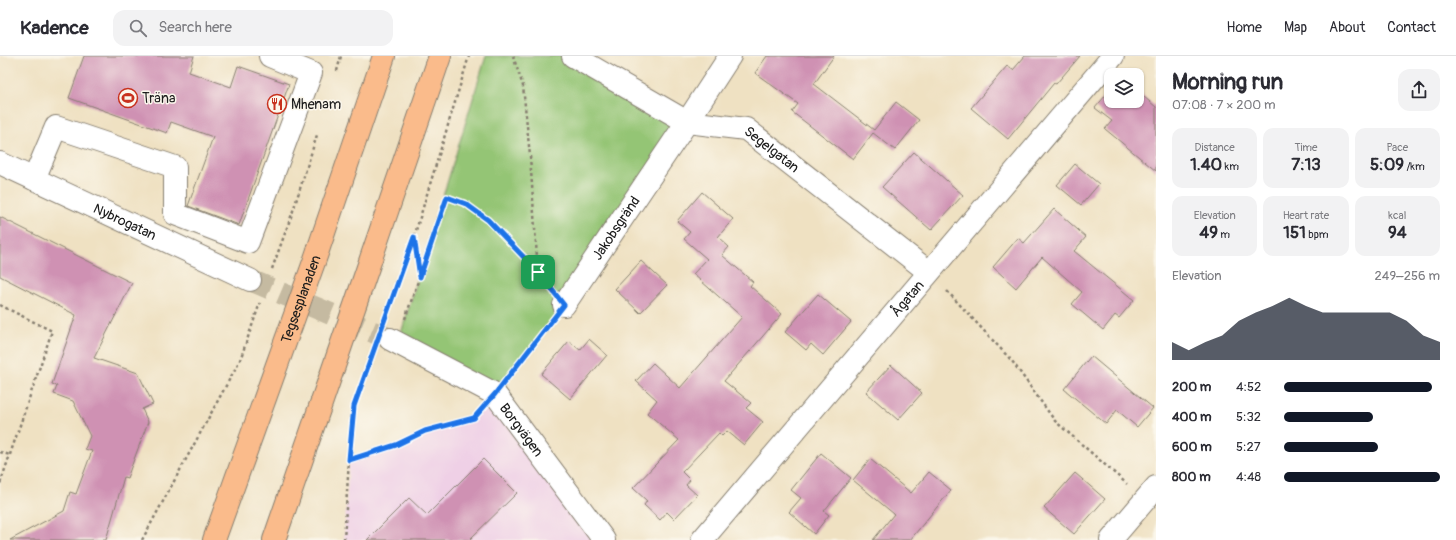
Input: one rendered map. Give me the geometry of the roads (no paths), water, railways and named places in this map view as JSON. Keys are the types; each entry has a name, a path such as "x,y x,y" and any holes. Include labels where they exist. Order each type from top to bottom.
{"main road":[{"name":"Tegsesplanaden","path":"214,540 314,262 384,56"},
{"path":"274,540 440,56"}],"street":[{"path":"34,179 56,127 175,167 175,214 248,242 311,64 270,56"},
{"name":"Segelgatan","path":"573,56 687,122 746,129 929,272"},
{"name":"Jakobsgränd","path":"564,305 730,56"},
{"name":"Ågatan","path":"702,540 1112,56"},
{"name":"Nybrogatan","path":"0,163 250,280"},
{"name":"Borgvägen","path":"390,339 495,394 604,540"},
{"path":"1111,540 1151,494"}],"tunnel":[{"path":"250,280 390,339"}],"place":[{"name":"Träna","path":"128,98"},
{"name":"Mhenam","path":"277,104"}]}
